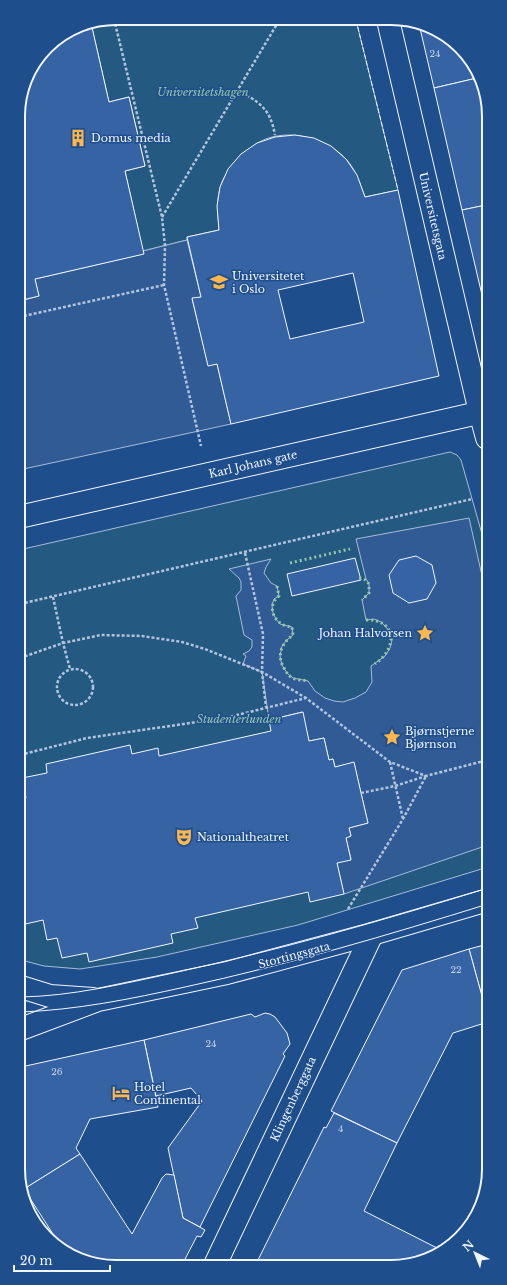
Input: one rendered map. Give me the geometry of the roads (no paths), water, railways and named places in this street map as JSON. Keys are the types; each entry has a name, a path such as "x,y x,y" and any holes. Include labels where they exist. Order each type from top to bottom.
{"street":[{"name":"Universitetsgata","path":"389,25 482,407"},
{"name":"Karl Johans gate","path":"25,516 482,411"},
{"name":"Stortingsgata","path":"25,1027 98,1000 227,973 372,934 482,902"},
{"name":"Klingenberggata","path":"216,1260 372,934"},
{"name":"Stortingsgata","path":"25,988 50,996 98,1000"}],"tram line":[{"path":"25,997 97,989 253,955 410,912 482,890"},
{"path":"25,1012 62,1009 144,996 223,978 337,949 482,906"}],"place":[{"name":"Domus media","path":"78,138"},
{"name":"Universitetet i Oslo","path":"219,282"},
{"name":"Johan Halvorsen","path":"425,633"},
{"name":"Bjørnstjerne Bjørnson","path":"392,737"},
{"name":"Nationaltheatret","path":"184,837"},
{"name":"Hotel Continental","path":"121,1093"}],"park label":[{"name":"Universitetshagen","path":"203,92"},
{"name":"Studenterlunden","path":"239,719"}]}
